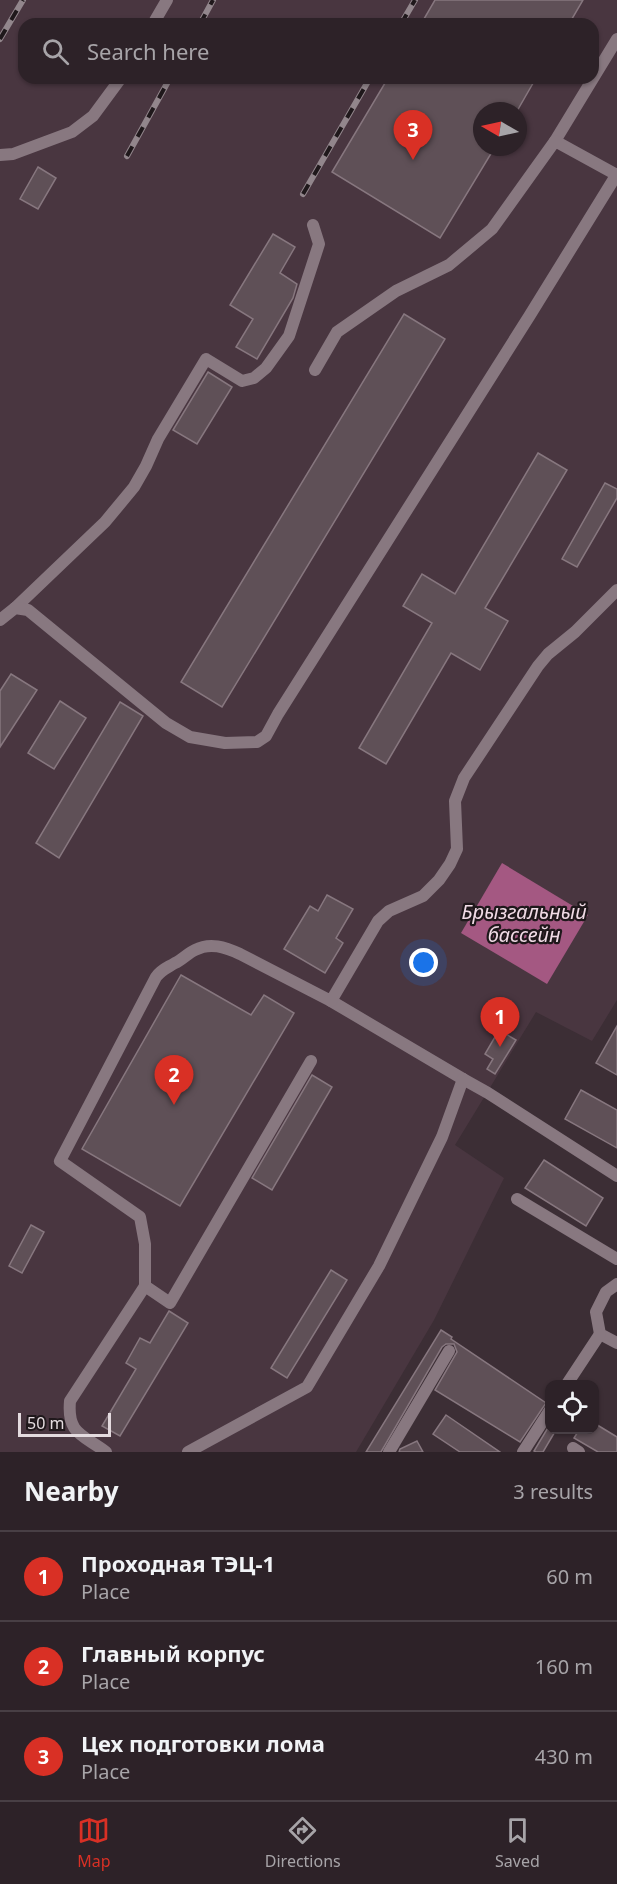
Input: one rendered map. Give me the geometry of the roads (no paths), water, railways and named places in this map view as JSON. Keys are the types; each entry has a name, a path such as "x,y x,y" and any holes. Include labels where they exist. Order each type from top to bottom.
{"lane":[{"path":"156,18 167,0"},
{"path":"599,69 617,39"},
{"path":"0,155 13,154 72,132 93,116 117,84"},
{"path":"315,370 337,332 396,291 449,265 492,229 555,141 590,84"},
{"path":"15,608 28,610 166,723 190,737 225,743 257,742 266,736 617,175 555,141"},
{"path":"0,620 105,522 134,487 158,439 207,359 242,381 254,378 266,368 289,336 320,244 313,225"},
{"path":"331,1001 378,921 389,911 423,896 439,880 450,864 457,849 455,801 464,778 538,666 617,590"},
{"path":"106,1452 72,1427 69,1415 70,1401 145,1286 145,1244 140,1217 60,1161 156,977 163,968 194,950 216,945 229,948 331,1001 498,1099 617,1176"},
{"path":"145,1286 170,1303 311,1061"},
{"path":"188,1452 306,1387 379,1266 442,1137 463,1079"},
{"path":"517,1199 617,1259"},
{"path":"570,1380 600,1334 596,1312 606,1292 617,1284"},
{"path":"600,1334 617,1343"},
{"path":"389,1452 449,1351"},
{"path":"523,1452 545,1416"}],"water":[{"name":"Брызгальный бассейн","path":"502,863 588,915 547,984 461,933"}],"railway":[{"path":"0,39 23,0"},
{"path":"203,18 213,0"},
{"path":"404,18 415,0"},
{"path":"127,156 167,84"},
{"path":"303,194 367,84"}],"place":[{"name":"Цех подготовки лома","path":"413,160"},
{"name":"Проходная ТЭЦ-1","path":"500,1047"},
{"name":"Главный корпус","path":"174,1105"}]}
